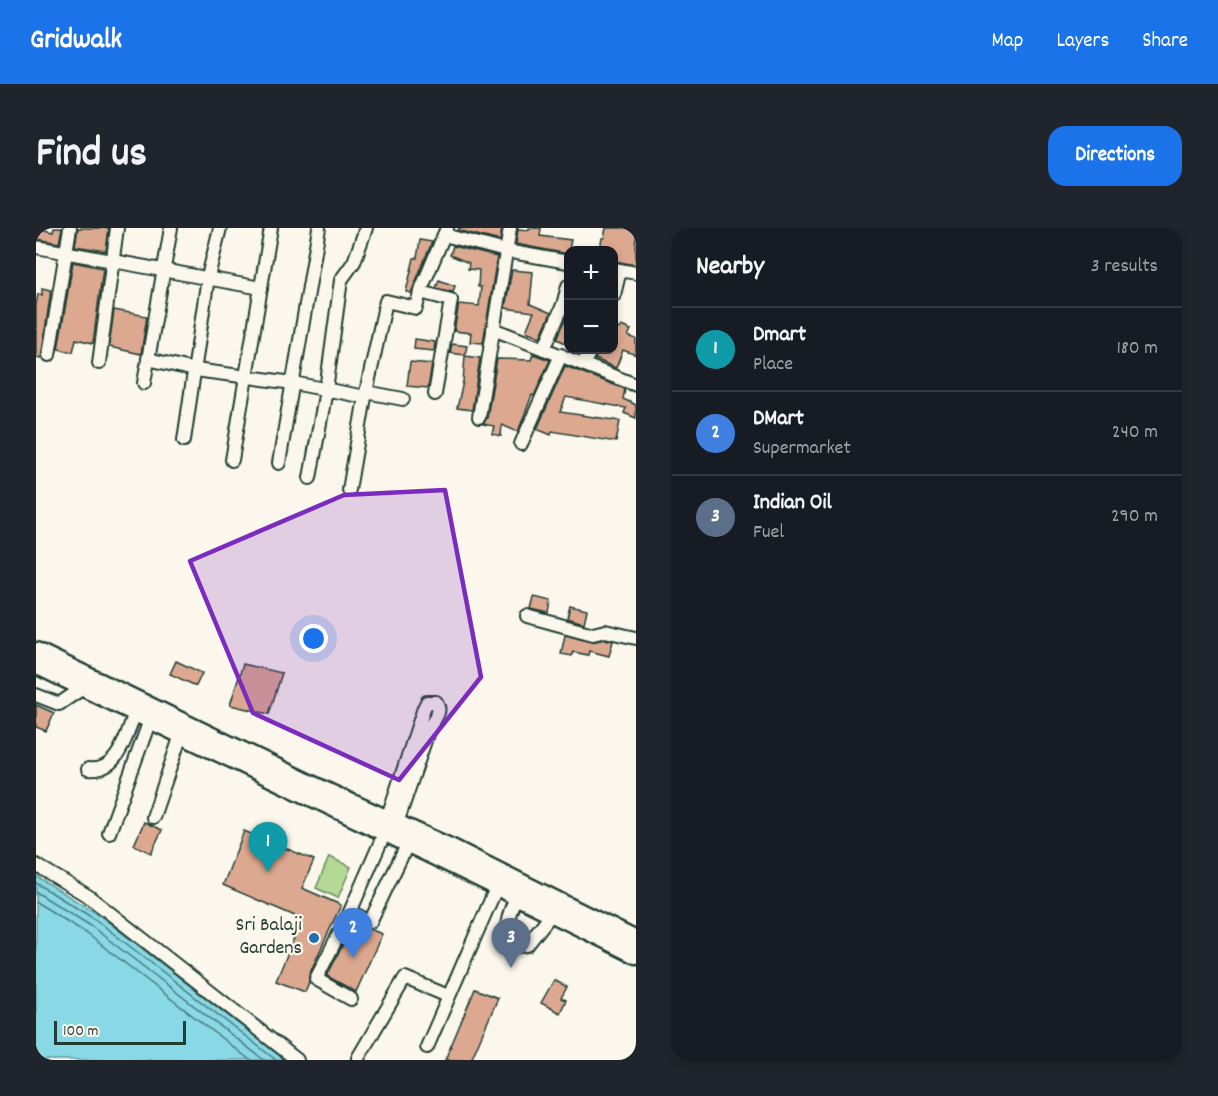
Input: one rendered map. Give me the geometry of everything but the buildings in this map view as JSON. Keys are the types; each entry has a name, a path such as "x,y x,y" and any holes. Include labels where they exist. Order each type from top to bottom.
{"highway":[{"path":"36,651 328,792 390,825 408,843 636,954"},
{"path":"36,665 181,735 390,825 450,847 636,940"}],"street":[{"path":"49,355 70,228"},
{"path":"99,363 117,228"},
{"path":"144,383 171,228"},
{"path":"184,440 208,278 220,228"},
{"path":"232,460 271,228"},
{"path":"279,463 319,228"},
{"path":"310,478 326,390 341,280 354,262 366,228"},
{"path":"479,417 510,228"},
{"path":"349,490 365,395 386,301 416,308 420,292 445,232 506,251 564,261"},
{"path":"36,247 261,288"},
{"path":"618,270 636,273"},
{"path":"420,292 451,300 435,394"},
{"path":"544,349 564,300"},
{"path":"493,329 636,385"},
{"path":"584,364 589,354"},
{"path":"521,444 561,355"},
{"path":"148,359 195,370 403,399"},
{"path":"527,616 593,634 605,631 636,638"},
{"path":"36,695 59,704 83,688"},
{"path":"351,999 316,979 350,912 390,825 430,726 438,715 436,702 427,702 424,708 390,825"},
{"path":"88,769 96,770 108,766 143,717"},
{"path":"109,832 143,717"},
{"path":"153,817 181,735"},
{"path":"350,912 370,922 408,843"},
{"path":"36,865 88,896 297,1060"},
{"path":"427,1047 497,886"},
{"path":"517,895 509,913 506,930 507,941 513,945 527,945 552,913"},
{"path":"358,1058 405,978 448,996"}],"highlighted area":[{"path":"445,490 481,677 399,780 253,713 190,561 344,495"}],"green space":[{"path":"329,857 351,867 338,898 316,888"}],"water":[{"path":"36,876 99,915 285,1060 36,1060"}],"place":[{"name":"Dmart","path":"268,872"},
{"name":"Sri Balaji Gardens","path":"314,938"},
{"name":"DMart","path":"353,958"},
{"name":"Indian Oil","path":"511,968"}]}
